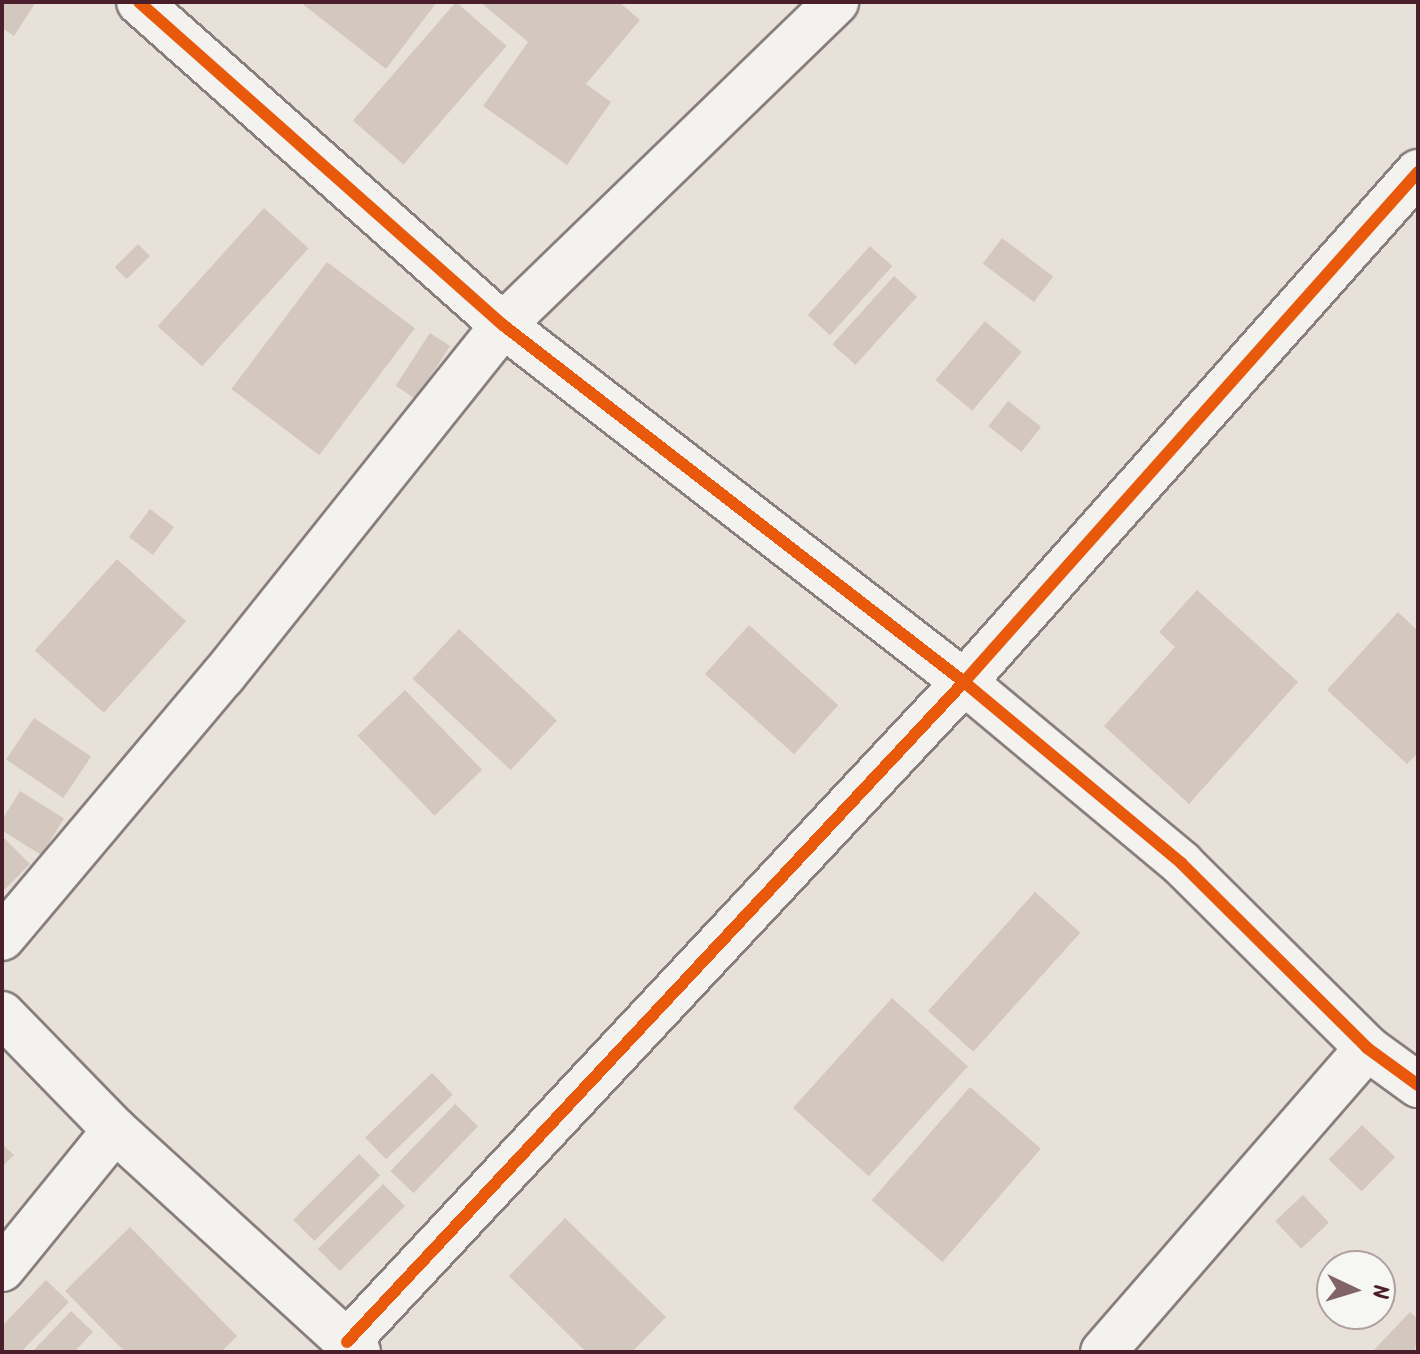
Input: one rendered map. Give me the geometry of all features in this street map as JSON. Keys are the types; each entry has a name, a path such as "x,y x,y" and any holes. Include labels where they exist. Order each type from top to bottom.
{"street":[{"path":"139,2 503,325 964,682 1181,863 1367,1048 1418,1085"},
{"path":"2,938 223,676 503,325 836,2"},
{"path":"2,1014 115,1130 353,1347 964,682 1418,172"},
{"path":"1103,1352 1367,1048"},
{"path":"2,1269 115,1130"}],"building":[{"path":"2,2 36,2 14,36 2,28"},
{"path":"300,2 437,2 386,69"},
{"path":"456,2 507,46 404,164 353,120"},
{"path":"480,2 619,2 640,20 586,84 611,102 567,165 483,106 528,42"},
{"path":"264,208 309,248 202,366 158,326"},
{"path":"1002,238 1053,277 1034,302 983,264"},
{"path":"138,244 150,256 127,279 115,267"},
{"path":"870,246 892,266 830,335 808,315"},
{"path":"327,262 415,328 319,455 231,389"},
{"path":"894,276 917,297 855,365 832,344"},
{"path":"985,321 1022,352 972,411 936,380"},
{"path":"430,333 450,346 416,399 396,386"},
{"path":"1008,401 1041,427 1021,452 988,426"},
{"path":"150,509 174,527 153,555 129,537"},
{"path":"117,559 186,621 104,713 35,650"},
{"path":"1197,590 1298,682 1189,804 1104,726 1175,647 1159,632"},
{"path":"1398,612 1418,631 1418,753 1407,764 1327,690"},
{"path":"749,625 838,705 794,754 705,674"},
{"path":"459,629 557,720 511,770 413,679"},
{"path":"405,690 482,770 435,816 358,736"},
{"path":"34,718 91,757 63,798 6,759"},
{"path":"20,791 64,819 41,855 2,830 2,820"},
{"path":"2,836 30,864 2,892"},
{"path":"1035,892 1080,933 973,1052 928,1011"},
{"path":"892,998 968,1066 869,1176 793,1108"},
{"path":"432,1073 453,1095 386,1159 365,1138"},
{"path":"970,1087 1041,1149 943,1262 872,1200"},
{"path":"455,1104 478,1126 413,1193 390,1171"},
{"path":"1362,1125 1395,1157 1362,1191 1329,1160"},
{"path":"2,1144 14,1155 2,1167"},
{"path":"359,1154 380,1175 314,1241 293,1220"},
{"path":"383,1184 405,1206 340,1271 318,1249"},
{"path":"1303,1195 1329,1223 1301,1249 1275,1221"},
{"path":"565,1218 666,1317 632,1352 586,1352 509,1276"},
{"path":"130,1227 237,1336 221,1352 125,1352 65,1291"},
{"path":"46,1280 69,1302 21,1352 2,1352 2,1326"},
{"path":"71,1311 93,1332 74,1352 32,1352"},
{"path":"1410,1312 1418,1319 1415,1352 1372,1352 1396,1330"}],"cycle path":[{"path":"139,2 503,325 964,682 1181,863 1367,1048 1418,1085"},
{"path":"347,1342 964,682 1418,172"}]}
